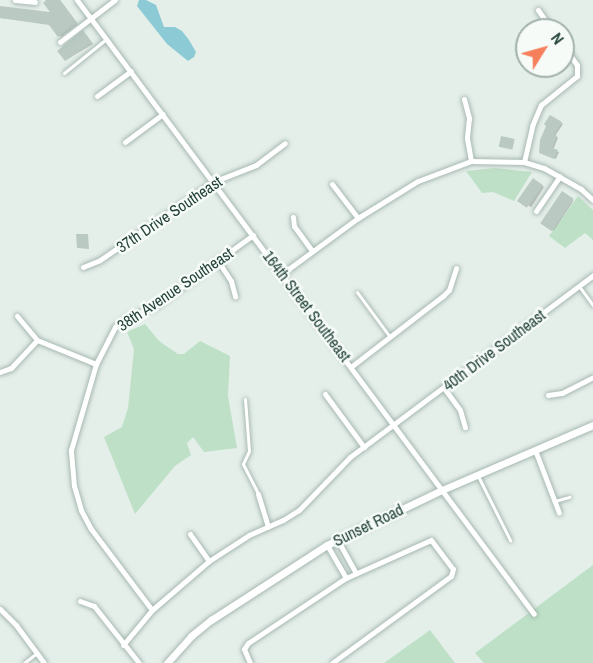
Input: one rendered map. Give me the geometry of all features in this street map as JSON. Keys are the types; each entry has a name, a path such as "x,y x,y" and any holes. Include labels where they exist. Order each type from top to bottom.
{"street":[{"path":"15,0 35,1"},
{"name":"164th Street Southeast","path":"77,0 283,273 534,614"},
{"path":"60,42 115,0"},
{"path":"538,10 544,18"},
{"path":"575,62 577,65 575,77"},
{"path":"97,96 131,71"},
{"path":"524,162 532,126 541,105 573,78"},
{"path":"464,99 470,118 467,138 471,161"},
{"path":"125,142 163,114"},
{"name":"37th Drive Southeast","path":"83,267 100,261 213,182 256,165 285,143"},
{"path":"283,273 358,218 418,180 471,161 524,162 560,176 593,200"},
{"path":"536,211 560,176"},
{"path":"332,184 358,218"},
{"path":"293,217 294,226 312,251"},
{"name":"38th Avenue Southeast","path":"152,610 91,529 81,510 74,486 71,450 96,364 109,335 122,321 155,306 253,235"},
{"path":"218,261 231,281 235,296"},
{"path":"352,366 449,290 456,268"},
{"name":"40th Drive Southeast","path":"123,645 152,610 209,561 299,510 338,469 364,447 593,275"},
{"path":"17,316 37,340 96,364"},
{"path":"0,372 11,368 37,340"},
{"path":"548,395 562,393 593,377"},
{"path":"444,388 460,410 465,427"},
{"path":"326,394 364,447"},
{"name":"Sunset Road","path":"167,663 191,636 211,620 327,544 442,490 593,425"},
{"path":"535,450 559,513"},
{"path":"258,494 268,526"},
{"path":"190,534 209,561"},
{"path":"337,539 356,573"},
{"path":"250,663 244,649 248,643 346,578 430,540 453,569 450,576 332,663"},
{"path":"327,544 346,578"},
{"path":"80,601 94,606 139,663"},
{"path":"0,609 16,625 44,663"}],"lane":[{"path":"64,73 107,39"},
{"path":"579,286 593,305"},
{"path":"357,292 390,337"},
{"path":"245,399 249,451 243,464 258,494"},
{"path":"477,475 510,540"},
{"path":"555,501 569,496"},
{"path":"24,663 37,653"}],"green space":[{"path":"495,168 532,172 514,201 493,192 482,193 466,171"},
{"path":"578,196 593,210 593,240 585,233 565,248 549,236"},
{"path":"145,324 159,341 178,354 184,354 200,341 230,356 228,396 237,448 204,452 193,437 187,443 191,455 175,466 135,514 104,437 122,427 128,408 134,349 127,332"},
{"path":"593,565 593,663 484,663 475,653"},
{"path":"430,630 455,663 384,663"}],"water":[{"path":"139,0 146,0 156,5 164,27 175,27 182,31 196,52 194,57 188,61 167,44 137,6"}],"building":[{"path":"46,0 60,0 77,23 58,37 49,25 0,18 0,6 50,12 43,3"},
{"path":"83,30 92,43 65,61 57,51"},
{"path":"550,115 562,122 554,134 557,136 552,148 558,150 554,159 539,153 540,140 546,126 544,124"},
{"path":"501,136 515,139 512,150 499,147"},
{"path":"533,178 543,185 527,208 517,201"},
{"path":"562,191 574,199 552,231 540,223"},
{"path":"76,234 88,234 89,249 77,248"}]}
